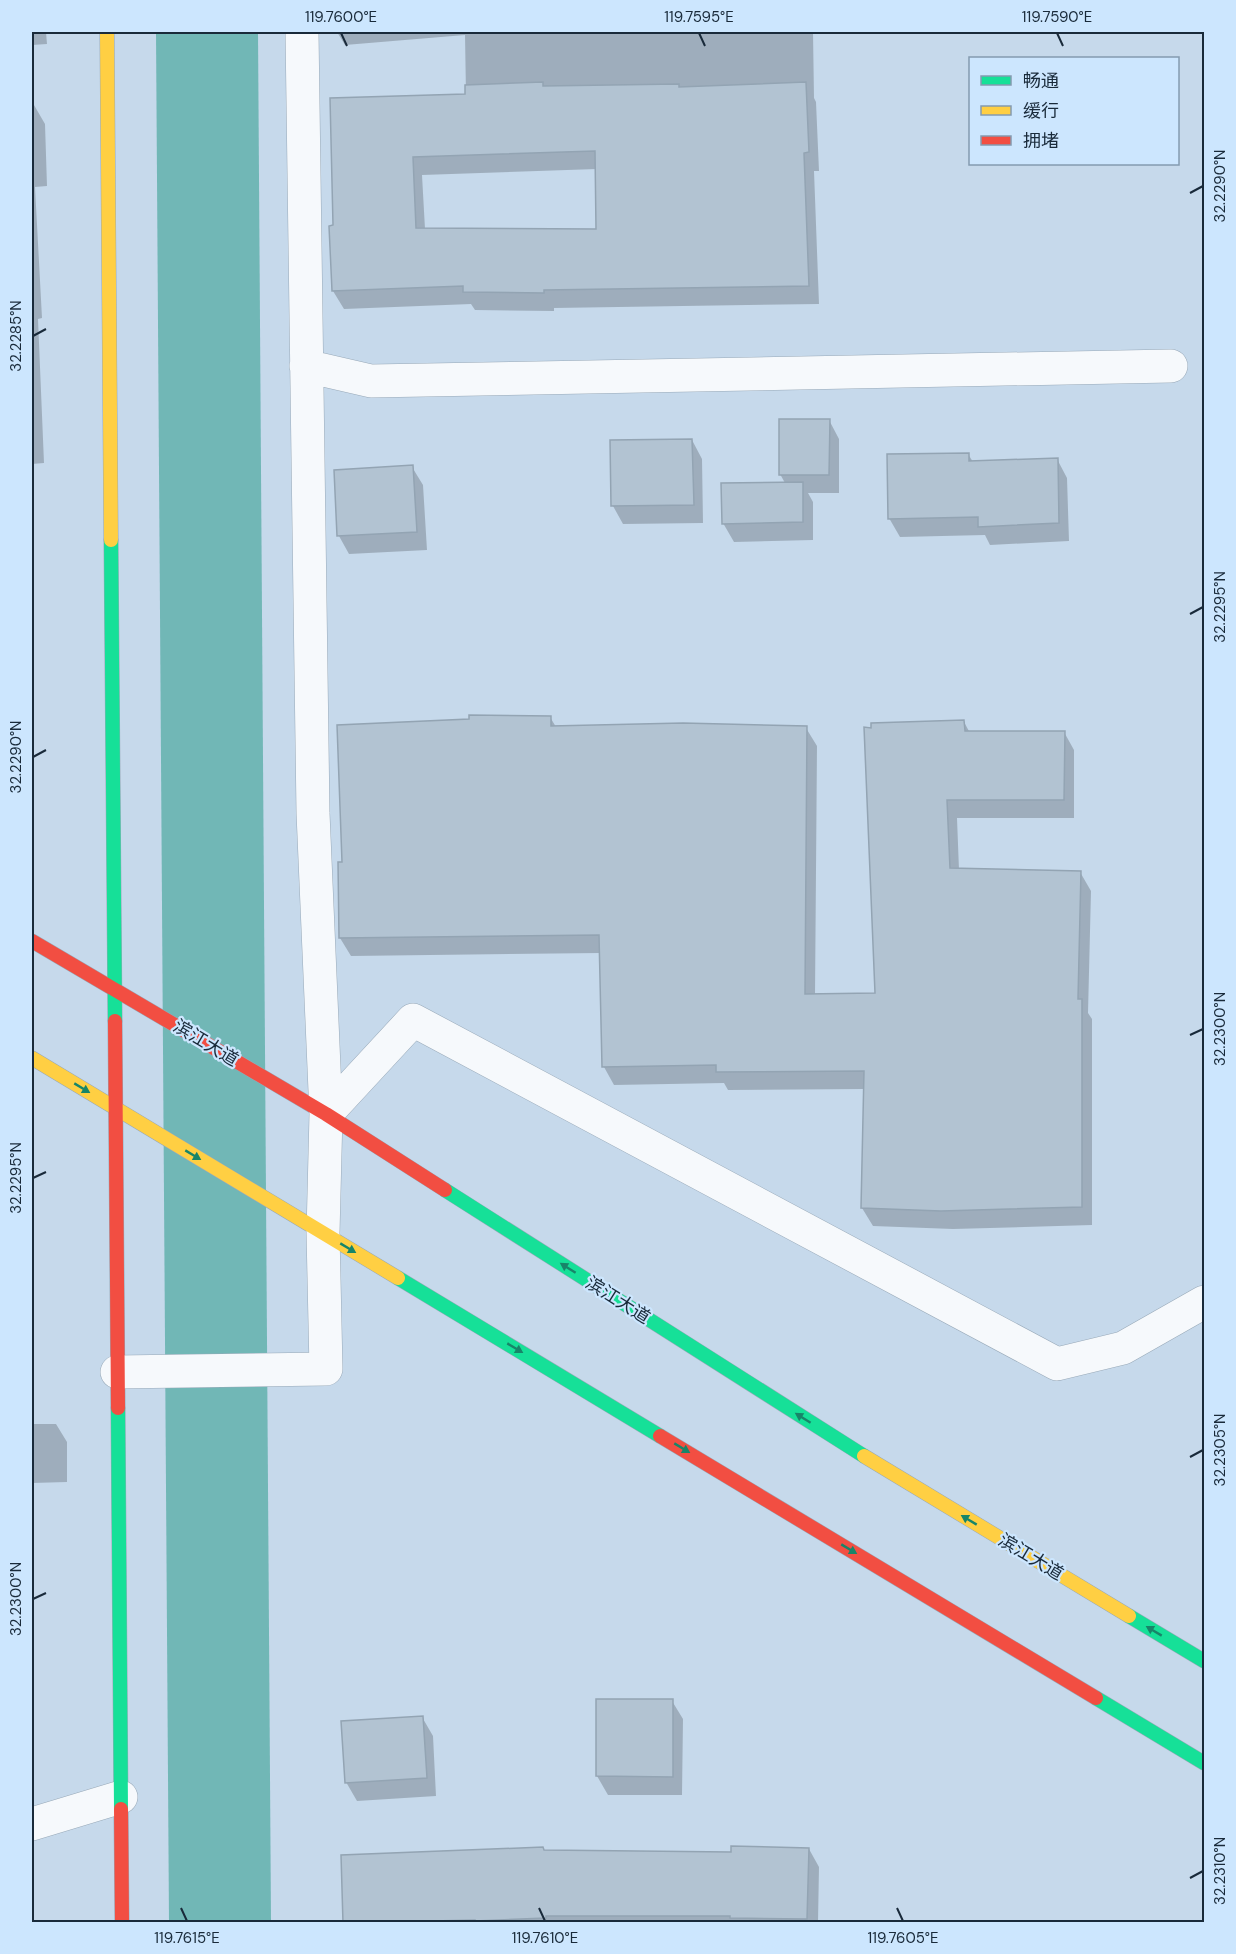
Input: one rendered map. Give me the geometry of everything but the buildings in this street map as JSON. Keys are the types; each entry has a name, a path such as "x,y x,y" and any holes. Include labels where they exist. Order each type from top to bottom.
{"main road":[{"path":"107,32 122,1923"},
{"name":"滨江大道","path":"32,941 326,1114 874,1462 1204,1661"},
{"path":"32,1058 1204,1762"}],"street":[{"path":"117,1372 326,1369 310,1225 326,1114 313,813 302,32"},
{"path":"306,366 371,381 1171,366"},
{"path":"326,1114 413,1020 1057,1364 1123,1348 1204,1302"},
{"path":"32,1824 121,1797"}],"shaded area":[{"path":"156,32 258,32 271,1922 169,1922"}],"traffic: fast":[{"path":"111,540 115,1021"},
{"path":"445,1190 864,1456"},
{"path":"398,1278 660,1436"},
{"path":"118,1408 121,1809"},
{"path":"1129,1616 1204,1661"},
{"path":"1096,1698 1204,1763"}],"traffic: slow":[{"path":"107,32 111,540"},
{"path":"32,1058 398,1278"},
{"path":"864,1456 1129,1616"}],"traffic: jam":[{"path":"32,941 326,1114 445,1190"},
{"path":"115,1021 118,1408"},
{"path":"660,1436 1096,1698"},
{"path":"121,1809 122,1922"}]}
